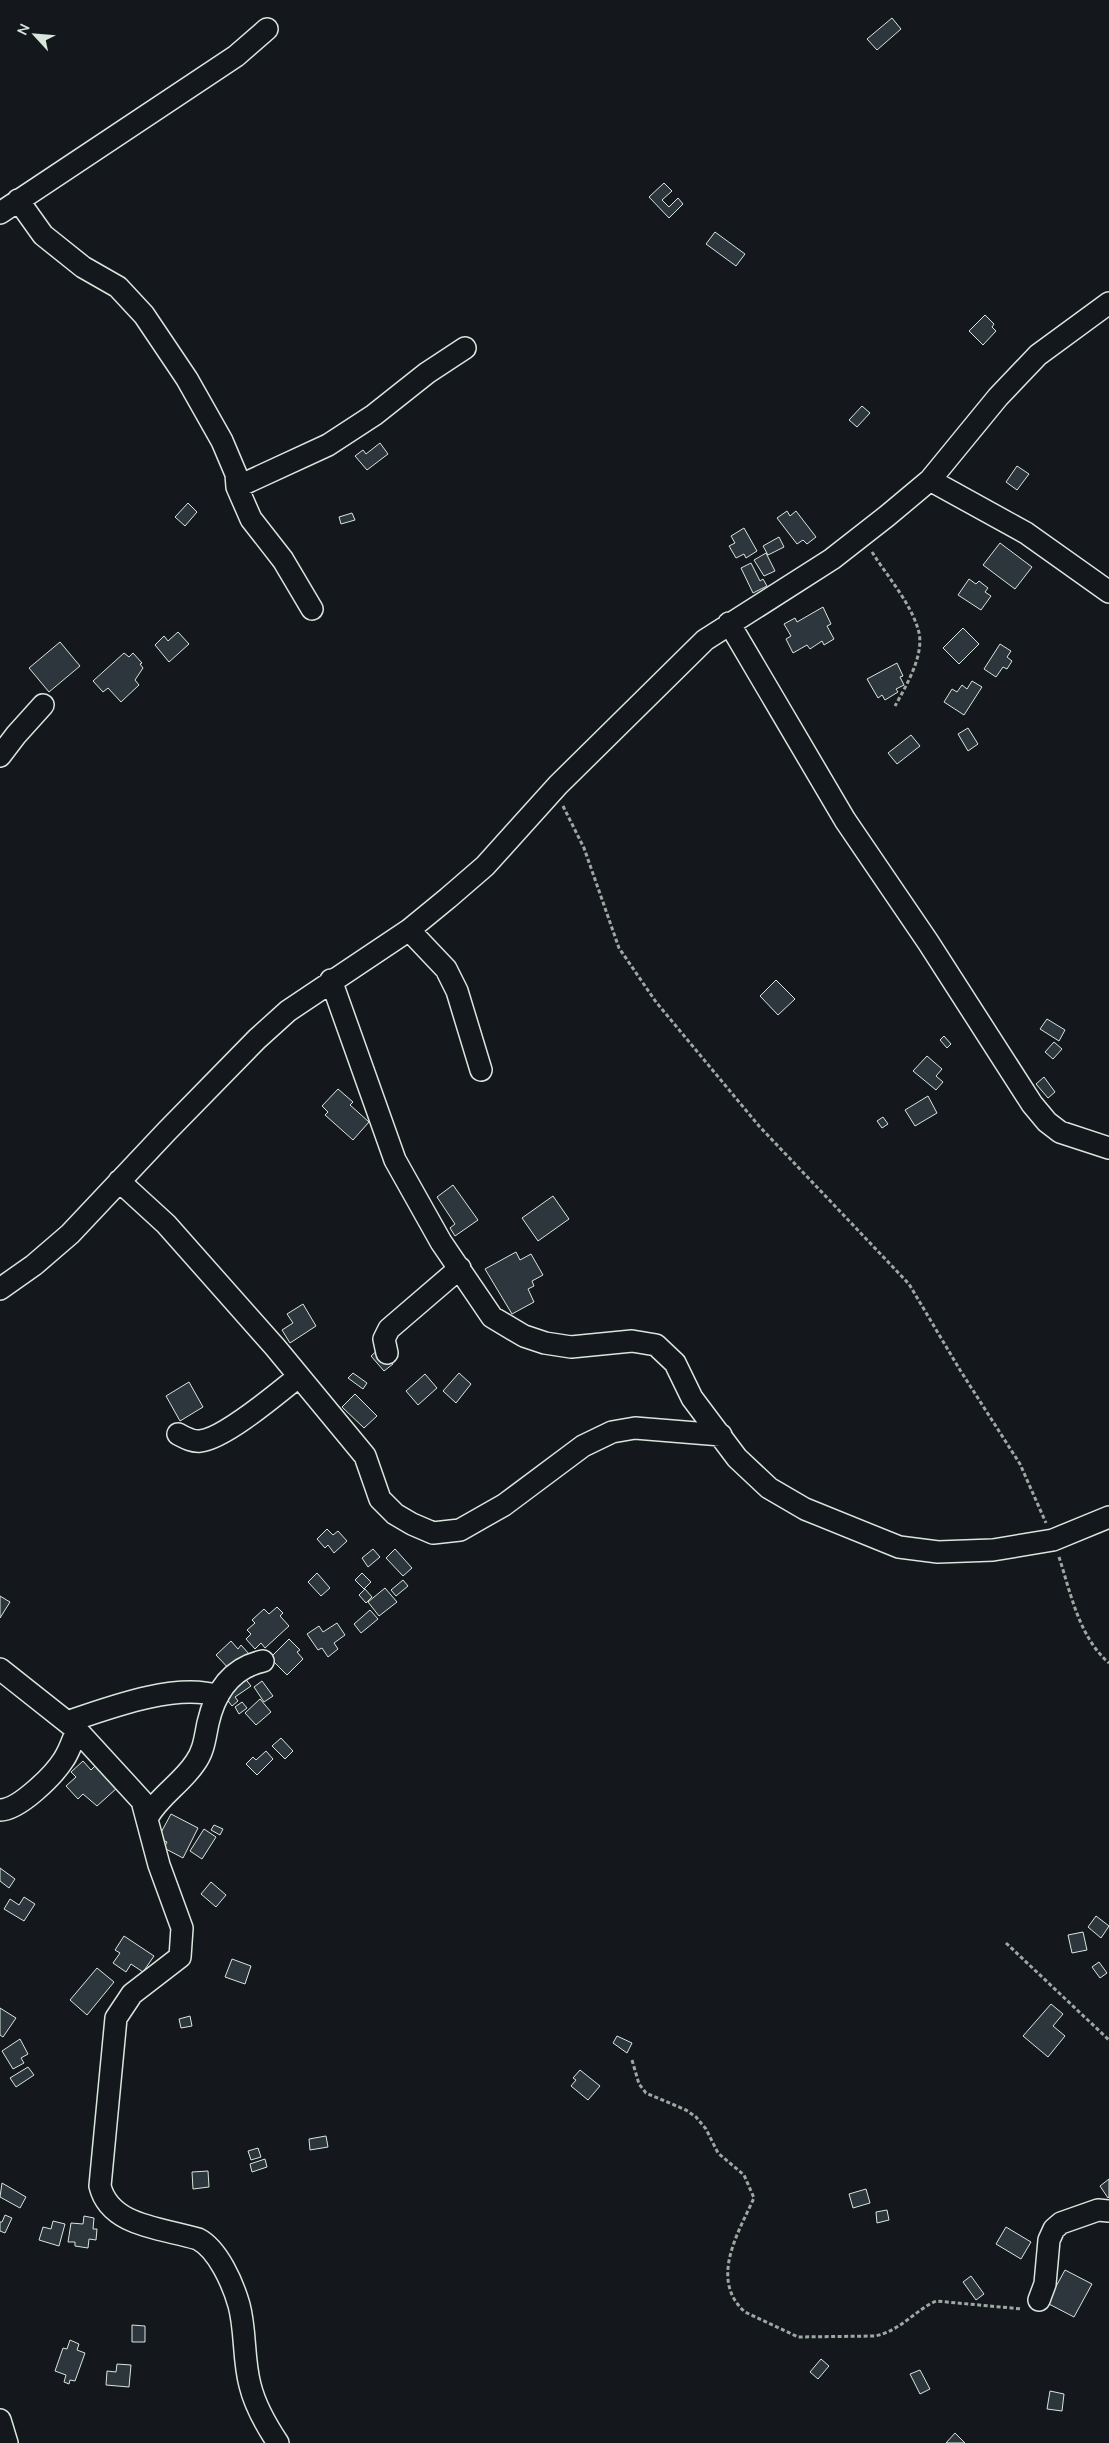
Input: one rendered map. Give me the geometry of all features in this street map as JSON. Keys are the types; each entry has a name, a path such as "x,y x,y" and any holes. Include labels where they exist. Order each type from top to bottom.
{"street":[{"path":"0,213 236,56 267,29"},
{"path":"18,200 43,235 83,267 118,288 144,315 187,379 218,433 236,474 237,486 251,519 283,560 312,609"},
{"path":"0,1289 34,1265 70,1234 257,1039 288,1011 331,980 410,930 485,866 553,790 692,652 729,623 832,559 930,480 998,397 1038,355 1109,303"},
{"path":"237,486 328,444 374,415 427,373 465,348"},
{"path":"930,480 1026,533 1109,592"},
{"path":"729,623 845,820 928,942 1032,1104 1047,1122 1060,1132 1109,1148"},
{"path":"0,756 16,735 44,705"},
{"path":"410,930 446,969 456,991 481,1070"},
{"path":"331,980 395,1160 441,1242 492,1318 524,1336 545,1343 571,1347 632,1341 656,1345 675,1362 692,1398 721,1434 737,1458 781,1497 805,1509 899,1547 938,1552 993,1550 1053,1540 1109,1517"},
{"path":"119,1181 166,1224 275,1347 365,1456 380,1499 395,1514 433,1533 460,1530 504,1504 584,1446 612,1432 635,1428 721,1434"},
{"path":"387,1354 384,1339 388,1329 460,1268"},
{"path":"178,1434 188,1439 200,1441 214,1436 237,1424 298,1377"},
{"path":"147,1818 156,1803 195,1763 202,1752 218,1696 227,1680 252,1664 263,1661"},
{"path":"0,1669 72,1726 142,1801 159,1865 182,1928 180,1957 132,1994 116,2018 109,2072 100,2186 103,2199 113,2211 134,2222 198,2239 206,2243 215,2253 239,2306 250,2384 259,2411 278,2443"},
{"path":"72,1726 116,1706 182,1691 200,1691 218,1696"},
{"path":"0,1810 21,1803 64,1760 72,1726"},
{"path":"1039,2300 1045,2284 1049,2240 1054,2229 1061,2223 1098,2210 1109,2211"},
{"path":"0,2420 7,2443"}],"path":[{"path":"861,536 910,610 919,630 917,656 907,684 895,706"},
{"path":"553,790 566,810 584,848 620,948 656,1002 759,1126 909,1284 960,1370 1020,1464 1053,1540 1084,1632 1096,1652 1109,1663"},
{"path":"1006,1943 1109,2040"},
{"path":"632,2060 639,2084 646,2093 686,2110 696,2117 706,2129 718,2153 744,2174 754,2198 732,2247 727,2272 730,2291 738,2306 744,2312 798,2337 875,2336 888,2334 926,2306 936,2301 1024,2309 1034,2306 1039,2300"}],"building":[{"path":"892,18 901,29 877,50 867,39"},
{"path":"664,183 672,191 662,200 669,207 678,198 683,204 669,218 649,197"},
{"path":"715,232 745,254 736,266 706,244"},
{"path":"985,315 994,324 992,327 996,331 983,345 969,331"},
{"path":"862,406 870,413 857,427 849,420"},
{"path":"380,443 388,454 367,470 355,456 363,450 366,454"},
{"path":"1017,466 1029,474 1017,490 1006,482"},
{"path":"188,503 197,512 185,526 175,517"},
{"path":"787,511 790,516 796,511 816,537 807,544 803,540 797,544 777,518"},
{"path":"352,513 355,520 341,524 339,517"},
{"path":"744,528 757,551 746,558 744,554 736,558 729,546 735,543 731,536"},
{"path":"779,537 784,547 768,555 763,546"},
{"path":"1000,543 1032,567 1015,589 983,565"},
{"path":"766,553 775,571 764,576 754,560"},
{"path":"751,563 760,581 763,579 767,586 753,593 741,568"},
{"path":"969,579 976,584 979,581 988,588 985,592 991,596 981,610 958,595"},
{"path":"823,607 831,624 827,626 834,639 824,645 822,641 810,649 807,645 793,653 786,639 791,636 784,624 795,618 797,622"},
{"path":"963,628 979,644 959,664 943,648"},
{"path":"178,632 189,644 169,662 155,645 164,636 168,641"},
{"path":"60,642 80,666 49,692 29,668"},
{"path":"1000,644 1011,651 1007,657 1012,661 1007,669 1003,667 996,677 984,669"},
{"path":"124,653 129,657 133,653 142,663 140,664 143,668 135,680 139,685 121,702 108,688 103,692 93,681"},
{"path":"897,663 903,676 900,677 904,685 896,689 898,692 885,700 882,695 878,698 867,679"},
{"path":"972,681 982,687 964,715 944,702 952,689 957,692 962,685 967,689"},
{"path":"968,728 978,744 968,751 958,734"},
{"path":"911,735 920,746 897,764 888,753"},
{"path":"776,980 795,999 778,1015 760,996"},
{"path":"1047,1019 1065,1030 1059,1041 1040,1029"},
{"path":"944,1036 951,1044 947,1048 940,1040"},
{"path":"1054,1042 1062,1049 1053,1059 1045,1052"},
{"path":"927,1056 942,1069 936,1076 943,1082 936,1090 913,1071"},
{"path":"1044,1077 1055,1092 1048,1098 1036,1084"},
{"path":"338,1089 353,1102 350,1105 369,1122 353,1140 325,1115 328,1112 322,1106"},
{"path":"928,1096 937,1113 915,1126 905,1110"},
{"path":"883,1117 888,1124 882,1128 877,1121"},
{"path":"453,1185 478,1220 455,1236 450,1228 455,1224 437,1197"},
{"path":"553,1196 569,1219 538,1241 522,1218"},
{"path":"516,1252 520,1260 531,1254 543,1275 532,1281 534,1286 528,1289 534,1302 512,1314 485,1269"},
{"path":"303,1304 316,1326 290,1343 282,1330 293,1323 287,1314"},
{"path":"380,1348 393,1364 384,1371 371,1356"},
{"path":"353,1373 367,1383 363,1389 348,1378"},
{"path":"459,1373 471,1384 456,1403 443,1391"},
{"path":"425,1374 437,1388 418,1405 406,1391"},
{"path":"189,1382 203,1407 180,1421 166,1396"},
{"path":"355,1394 377,1416 364,1428 342,1407"},
{"path":"327,1529 333,1535 338,1531 347,1541 334,1553 328,1545 325,1548 317,1539"},
{"path":"373,1549 380,1557 368,1567 362,1558"},
{"path":"395,1549 412,1568 403,1576 386,1558"},
{"path":"317,1573 330,1588 321,1596 308,1582"},
{"path":"362,1573 371,1582 364,1589 355,1580"},
{"path":"403,1580 408,1586 396,1596 391,1590"},
{"path":"385,1588 397,1602 379,1616 368,1602"},
{"path":"365,1589 372,1597 366,1603 359,1595"},
{"path":"0,1596 10,1602 0,1618"},
{"path":"277,1607 283,1613 280,1616 289,1626 265,1648 261,1643 255,1649 246,1639 251,1634 247,1630 255,1623 252,1620 264,1609 269,1614"},
{"path":"370,1610 378,1619 361,1633 354,1624"},
{"path":"337,1623 345,1635 334,1643 338,1649 328,1657 322,1648 318,1650 307,1634 319,1626 323,1632"},
{"path":"289,1639 300,1650 297,1652 303,1659 287,1675 270,1658"},
{"path":"231,1641 238,1649 241,1645 250,1655 232,1672 216,1655"},
{"path":"244,1677 251,1686 235,1697 238,1701 232,1706 222,1693"},
{"path":"262,1681 273,1696 264,1702 254,1687"},
{"path":"260,1699 271,1712 256,1725 245,1713"},
{"path":"242,1702 247,1708 239,1714 235,1707"},
{"path":"281,1738 293,1751 285,1759 272,1746"},
{"path":"266,1751 273,1759 257,1775 246,1764 253,1757 256,1760"},
{"path":"83,1761 91,1770 96,1765 117,1788 97,1806 83,1794 78,1799 66,1786 76,1777 71,1772"},
{"path":"171,1814 198,1828 183,1858 164,1848 167,1842 158,1838"},
{"path":"214,1825 223,1829 220,1835 211,1830"},
{"path":"204,1829 216,1837 202,1859 190,1851"},
{"path":"0,1868 15,1879 9,1888 0,1881"},
{"path":"211,1882 226,1895 216,1907 201,1894"},
{"path":"24,1897 35,1904 24,1921 4,1909 10,1899 19,1905"},
{"path":"1096,1916 1109,1926 1101,1938 1088,1927"},
{"path":"1083,1932 1087,1950 1072,1953 1068,1935"},
{"path":"124,1936 154,1956 143,1972 131,1964 126,1972 113,1963 120,1953 115,1950"},
{"path":"232,1959 251,1966 245,1984 225,1977"},
{"path":"1099,1962 1107,1973 1100,1978 1092,1967"},
{"path":"97,1968 114,1982 87,2015 70,2000"},
{"path":"1051,2004 1063,2014 1053,2026 1065,2036 1048,2057 1023,2036"},
{"path":"0,2008 16,2018 3,2037 0,2035"},
{"path":"190,2016 192,2026 181,2028 179,2019"},
{"path":"617,2036 632,2043 627,2053 613,2043"},
{"path":"20,2039 28,2054 21,2058 24,2063 13,2069 2,2051"},
{"path":"28,2067 34,2075 16,2087 10,2078"},
{"path":"580,2070 600,2086 588,2100 571,2086 576,2080 573,2078"},
{"path":"326,2136 328,2147 310,2150 309,2139"},
{"path":"258,2148 261,2157 251,2160 248,2151"},
{"path":"265,2159 267,2167 252,2172 250,2164"},
{"path":"208,2171 209,2187 193,2189 192,2172"},
{"path":"1109,2179 1109,2197 1108,2198 1100,2186"},
{"path":"2,2183 26,2197 20,2208 0,2197"},
{"path":"866,2189 870,2203 853,2208 849,2194"},
{"path":"887,2210 889,2220 877,2223 876,2212"},
{"path":"5,2215 12,2218 5,2233 0,2231 0,2222 2,2222"},
{"path":"84,2216 94,2218 93,2229 97,2229 96,2240 89,2239 88,2248 75,2246 75,2242 68,2242 71,2223 83,2224"},
{"path":"53,2221 65,2224 59,2246 39,2240 43,2227 51,2229"},
{"path":"1006,2227 1031,2242 1021,2259 996,2244"},
{"path":"1065,2270 1092,2284 1074,2317 1047,2303"},
{"path":"971,2276 984,2294 976,2300 963,2282"},
{"path":"132,2325 145,2326 145,2342 132,2342"},
{"path":"70,2340 79,2344 77,2350 85,2353 75,2381 70,2380 69,2384 64,2382 66,2375 55,2371 63,2348 67,2349"},
{"path":"821,2359 829,2366 818,2379 810,2372"},
{"path":"117,2364 131,2365 129,2387 106,2385 107,2371 116,2372"},
{"path":"920,2370 930,2389 920,2394 910,2374"},
{"path":"1050,2391 1064,2394 1062,2411 1047,2409"},
{"path":"955,2433 965,2443 946,2443"}]}
